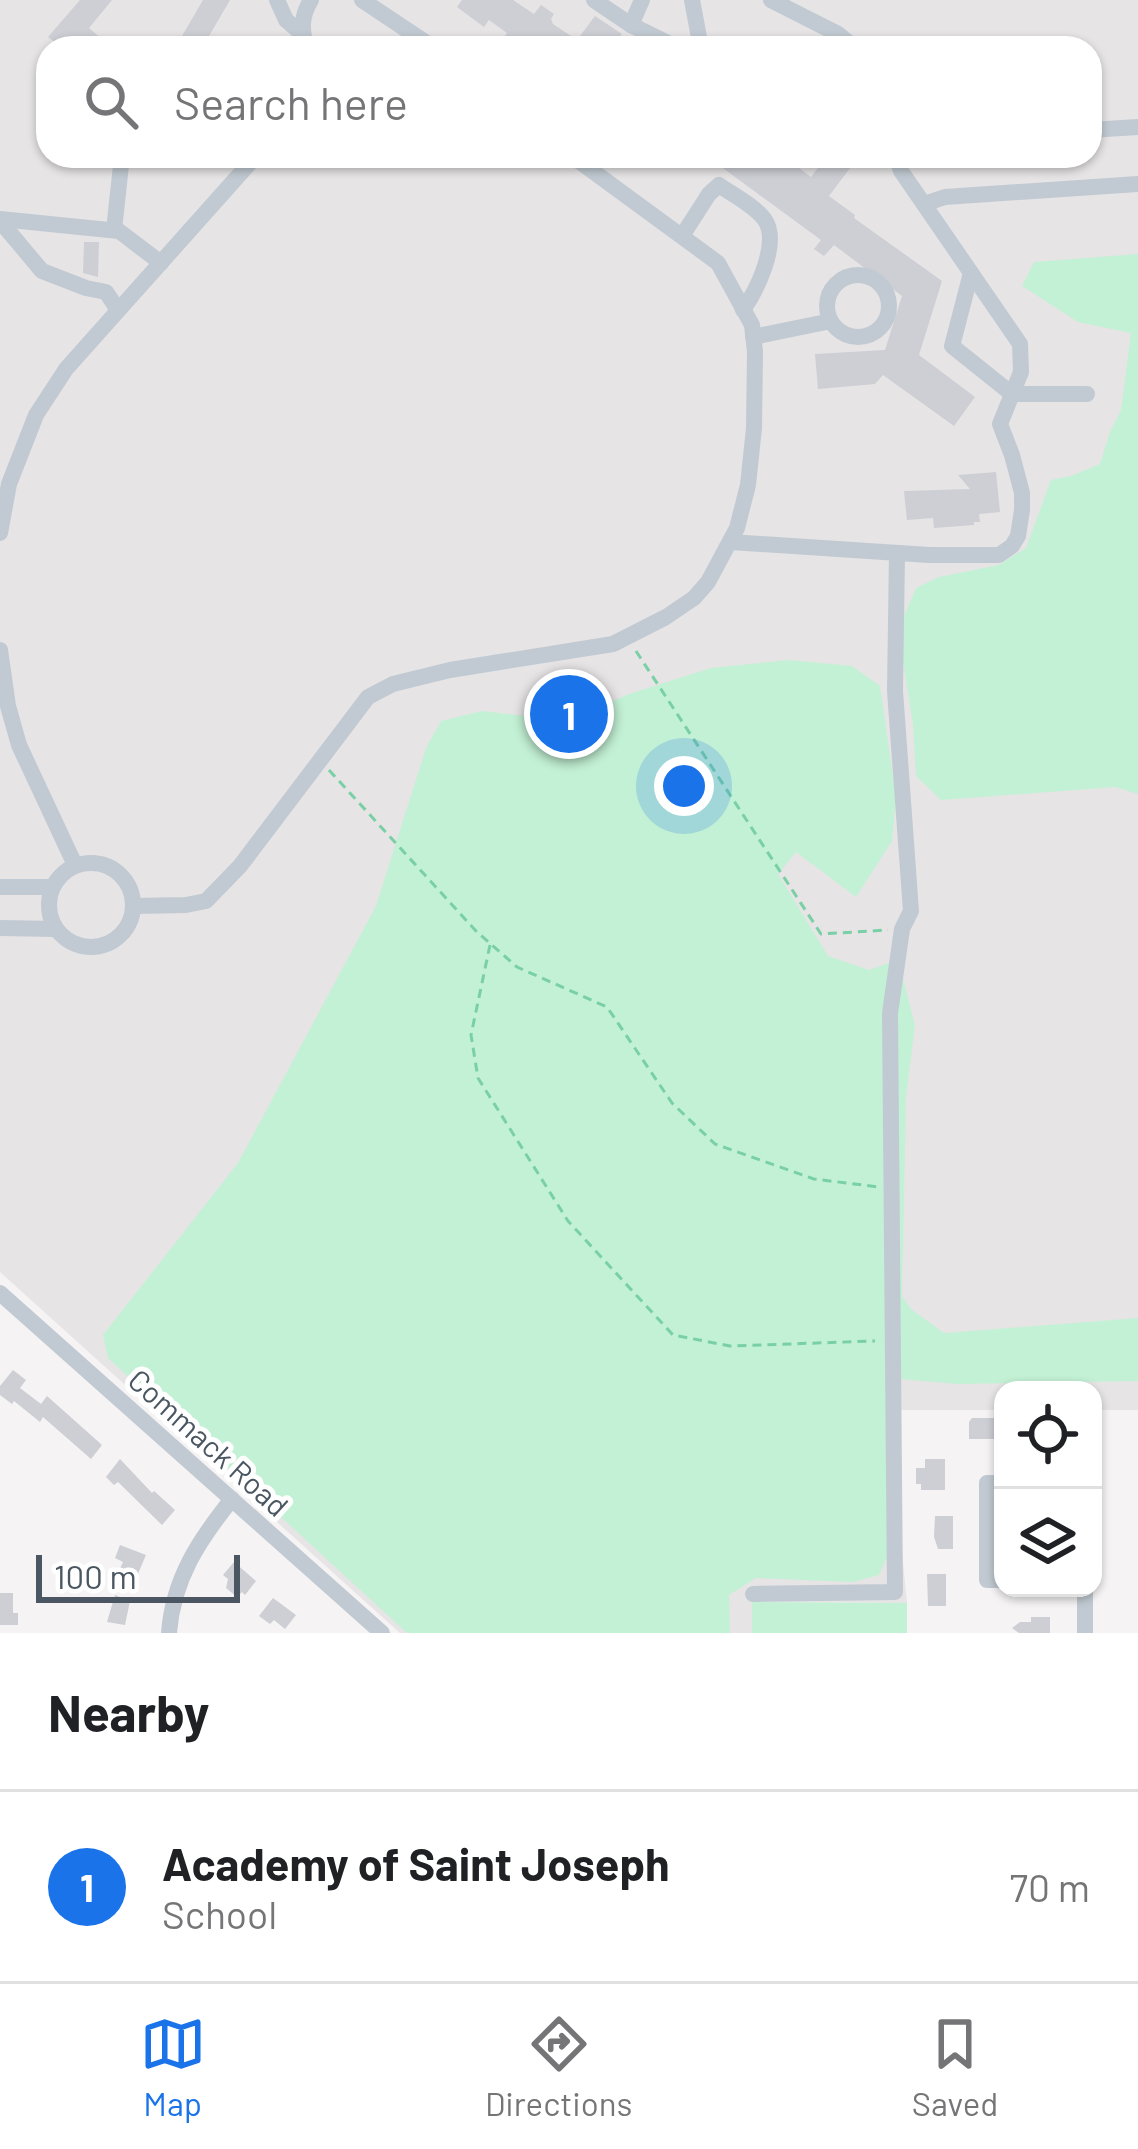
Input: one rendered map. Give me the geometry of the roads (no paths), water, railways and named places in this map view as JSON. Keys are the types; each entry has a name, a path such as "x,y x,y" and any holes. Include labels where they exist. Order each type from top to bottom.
{"street":[{"path":"277,0 300,36"},
{"path":"304,36 303,18 311,0"},
{"path":"362,0 402,36"},
{"path":"594,0 652,36"},
{"path":"631,26 643,0"},
{"path":"692,0 699,36"},
{"path":"771,0 840,36"},
{"path":"1102,129 1138,127"},
{"path":"114,230 121,168"},
{"path":"0,533 9,484 36,415 66,369 245,168"},
{"path":"134,906 206,901 240,866 368,697 393,684 450,670 613,644 666,617 708,582 737,527 748,485 752,326 718,263 588,168"},
{"path":"730,542 999,555 1012,546 1021,526 1022,493 1000,424 1021,372 1020,344 901,168"},
{"path":"924,204 945,197 1138,184"},
{"path":"682,236 719,185 768,224 764,272 743,310"},
{"path":"0,220 114,230 161,263"},
{"path":"0,220 42,271 106,292 118,310"},
{"path":"971,273 952,346 1012,394 1087,394"},
{"path":"753,338 831,321"},
{"path":"753,1594 895,1592 890,1013 902,929 911,911 896,691 897,553"},
{"path":"0,650 8,706 20,745 75,865"},
{"path":"75,865 108,866 122,875 131,890 130,923 106,945 73,944 50,920 51,887 75,865"},
{"path":"0,887 51,887"},
{"path":"0,928 56,929"},
{"name":"Commack Road","path":"4,1304 382,1633"},
{"path":"994,1483 987,1483 987,1580 994,1580"},
{"path":"169,1633 182,1574 201,1539 232,1499"},
{"path":"1085,1597 1085,1633"}],"place":[{"name":"Academy of Saint Joseph","path":"569,714"}]}
